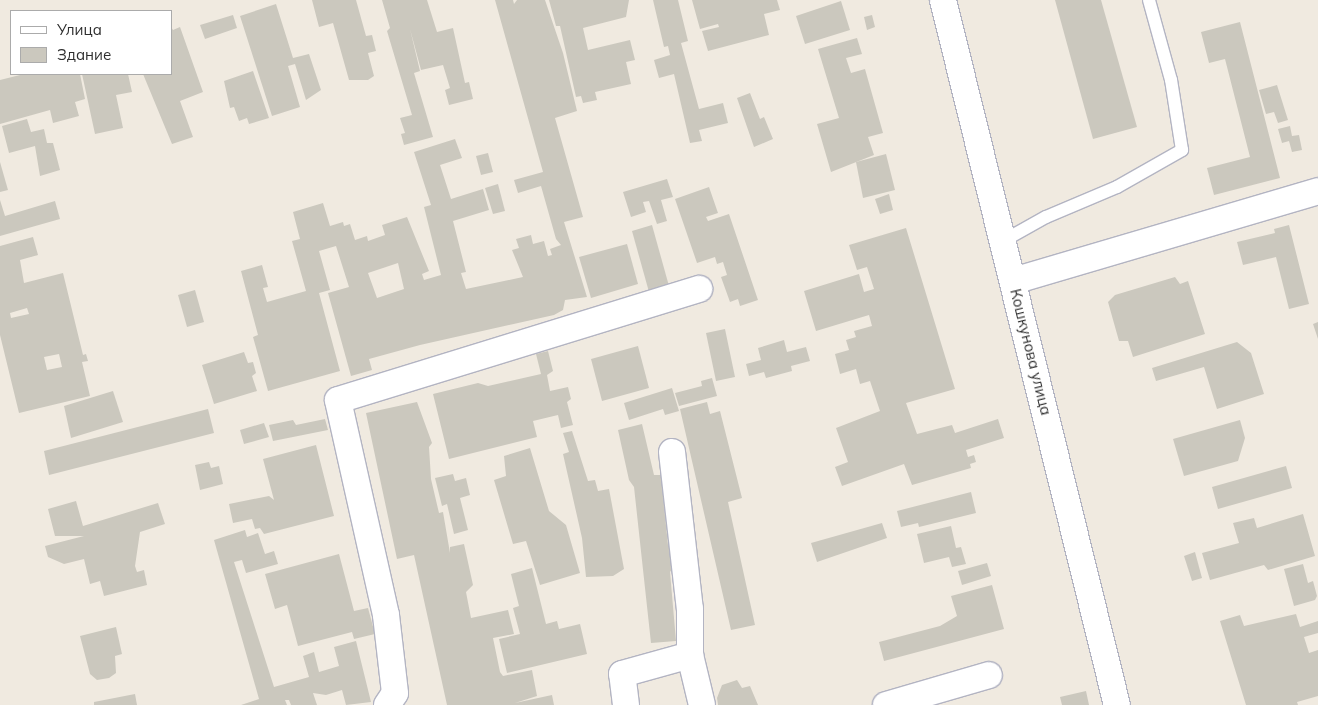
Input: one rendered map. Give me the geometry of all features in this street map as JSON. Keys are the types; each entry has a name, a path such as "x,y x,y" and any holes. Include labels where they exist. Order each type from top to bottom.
{"street":[{"name":"Кошкунова улица","path":"943,0 1117,705"},
{"path":"1013,281 1318,191"},
{"path":"387,705 395,693 386,615 338,400 699,289"},
{"path":"672,452 690,609 690,655 702,705"},
{"path":"626,705 622,674 690,655"},
{"path":"886,705 989,675"}],"lane":[{"path":"1003,241 1046,217 1117,187 1182,150 1171,80 1149,0"}],"building":[{"path":"312,0 356,0 366,36 372,35 376,51 368,53 374,76 368,80 349,80 333,23 319,27"},
{"path":"382,0 427,0 437,32 453,28 465,83 469,82 473,99 449,105 445,90 450,88 443,65 421,70 410,29 420,71 414,73 433,137 404,145 401,134 405,133 400,118 412,115 387,31 390,28"},
{"path":"495,0 513,0 514,4 517,0 545,0 563,53 577,111 555,118 583,217 564,222 587,297 565,300 563,310 554,315 420,345 369,359 372,370 351,376 328,293 349,287 336,246 319,251 330,290 319,293 340,371 268,391 253,337 258,335 241,271 262,265 268,287 263,288 267,302 306,291 292,241 300,239 293,212 323,203 330,226 343,222 344,226 350,224 355,240 367,236 368,241 385,235 382,225 407,217 429,271 422,274 424,280 441,275 424,207 431,205 414,152 455,139 462,158 440,165 451,199 483,189 489,210 453,221 466,272 461,273 466,289 523,277 512,250 519,248 516,239 531,235 533,244 544,241 548,256 552,255 550,249 561,245 556,239 541,186 518,193 514,180 543,172","holes":["398,263 404,289 377,298 368,273"]},
{"path":"549,0 629,0 626,17 583,28 588,50 630,40 635,60 626,62 631,84 595,92 597,100 583,103 581,96 576,97 560,26 556,26"},
{"path":"653,0 678,0 688,41 681,43 699,109 723,103 728,123 699,130 702,141 690,143 674,74 659,78 654,60 670,55 668,46 664,47"},
{"path":"692,0 777,0 780,10 764,14 769,35 708,51 702,31 719,27 718,24 700,29"},
{"path":"1055,0 1101,0 1137,127 1093,139"},
{"path":"841,1 850,30 805,44 796,16"},
{"path":"276,4 293,58 309,54 321,90 306,100 295,64 288,66 300,107 272,116 240,16"},
{"path":"233,15 237,28 205,39 200,25"},
{"path":"872,15 875,27 867,30 864,17"},
{"path":"1240,22 1280,178 1214,195 1207,168 1250,157 1225,59 1209,63 1201,32"},
{"path":"180,27 203,92 180,101 193,137 172,144 143,75 172,75 172,28 173,30"},
{"path":"857,38 862,54 846,58 851,73 865,69 883,133 868,137 874,155 831,172 817,124 839,118 818,49"},
{"path":"253,71 269,118 249,124 247,118 239,121 234,107 230,108 224,81"},
{"path":"20,75 80,75 85,99 75,102 79,116 53,123 50,110 0,124 0,80"},
{"path":"82,75 128,75 132,92 116,95 123,128 95,134"},
{"path":"1277,85 1288,120 1278,123 1274,112 1266,114 1259,90"},
{"path":"750,93 760,119 764,117 773,139 754,147 737,98"},
{"path":"27,119 31,132 44,129 47,143 53,143 60,170 40,176 35,146 9,153 2,126"},
{"path":"1290,126 1292,136 1299,135 1302,150 1292,152 1289,141 1282,143 1278,129"},
{"path":"488,153 493,172 481,175 476,156"},
{"path":"886,154 895,190 863,198 856,162"},
{"path":"0,162 8,190 0,192"},
{"path":"667,179 673,197 661,200 667,221 657,224 649,201 643,202 646,212 631,217 623,192"},
{"path":"498,184 505,211 493,214 485,188"},
{"path":"709,187 718,213 706,217 708,221 729,214 758,300 740,306 738,299 730,302 721,277 727,275 723,262 717,264 715,257 697,263 675,199"},
{"path":"889,194 893,210 880,214 875,199"},
{"path":"0,200 5,216 55,201 60,219 0,236"},
{"path":"652,225 669,286 649,292 632,231"},
{"path":"1289,225 1309,304 1289,309 1276,257 1243,265 1237,242 1275,233 1274,229"},
{"path":"906,228 955,389 906,403 917,434 952,425 955,433 998,419 1004,438 966,450 968,457 974,455 976,462 970,464 971,468 912,485 904,464 842,486 835,467 848,462 836,428 880,411 870,381 860,384 856,369 840,374 835,354 849,350 846,340 856,337 854,331 872,326 869,315 816,331 804,291 859,274 864,292 874,289 867,267 857,270 849,245"},
{"path":"33,237 38,255 20,260 24,283 63,273 83,355 86,354 88,361 82,362 90,396 19,413 0,335 0,246","holes":["27,308 29,314 11,318 10,313","59,354 62,367 47,370 44,357"]},
{"path":"627,244 638,284 591,298 579,257"},
{"path":"1175,277 1180,284 1188,281 1205,334 1133,357 1128,341 1119,341 1108,302 1115,295"},
{"path":"195,290 204,322 187,327 178,295"},
{"path":"1318,322 1318,339 1313,324"},
{"path":"725,329 735,377 716,381 706,333"},
{"path":"784,340 787,352 806,347 810,361 791,366 792,371 766,378 764,372 749,376 746,364 761,360 758,348"},
{"path":"1237,342 1251,353 1264,394 1217,409 1204,367 1156,381 1152,368"},
{"path":"638,346 649,388 602,401 591,359"},
{"path":"548,351 553,371 547,375 550,391 568,387 571,399 567,402 573,425 561,428 558,415 533,421 537,437 449,459 433,394 478,383 488,386 541,374 536,354"},
{"path":"244,352 248,363 253,362 256,373 252,376 257,391 214,404 202,365"},
{"path":"712,378 717,396 679,406 675,393 702,386 701,381"},
{"path":"672,388 679,411 665,415 663,409 629,420 624,403"},
{"path":"113,391 123,422 71,438 64,406"},
{"path":"417,402 432,443 429,447 431,479 439,513 443,512 450,553 450,547 464,544 473,585 466,592 471,618 508,610 514,634 493,638 500,672 503,676 532,670 537,696 515,703 552,695 554,705 447,705 414,555 397,559 366,413"},
{"path":"707,402 710,414 720,411 742,498 728,502 755,625 731,630 680,409"},
{"path":"208,409 214,433 49,475 44,451"},
{"path":"325,419 328,430 273,441 269,425 293,420 296,425"},
{"path":"1240,420 1245,438 1238,461 1184,476 1173,439"},
{"path":"264,423 269,437 244,444 240,430"},
{"path":"642,424 654,475 661,475 668,545 674,551 676,563 670,572 676,641 651,643 634,487 629,480 618,430"},
{"path":"572,431 588,481 595,480 598,491 609,489 624,569 613,576 586,577 582,538 563,454 569,452 563,433"},
{"path":"316,445 334,516 264,534 260,528 255,529 252,519 233,523 229,504 269,496 274,500 263,459"},
{"path":"530,448 549,511 566,525 580,573 540,585 526,541 513,544 494,480 506,476 504,456"},
{"path":"209,462 211,468 219,466 223,484 200,490 195,465"},
{"path":"1286,466 1292,488 1218,509 1212,487"},
{"path":"453,474 455,481 466,478 470,495 460,498 468,530 454,534 447,504 442,506 435,478"},
{"path":"971,492 976,513 919,527 918,523 901,527 897,511"},
{"path":"76,501 83,526 158,503 165,524 140,532 135,566 137,572 144,570 147,585 104,596 100,581 90,584 84,559 64,564 48,557 45,546 84,536 55,536 48,509"},
{"path":"1303,514 1315,556 1268,570 1264,565 1210,580 1202,553 1239,543 1233,523 1254,518 1257,528"},
{"path":"882,523 887,538 817,562 811,543"},
{"path":"951,526 956,548 961,547 966,564 952,567 949,557 924,563 917,534"},
{"path":"245,530 247,537 258,533 265,554 274,551 278,564 246,573 242,560 234,562 274,687 309,677 303,656 314,652 319,672 339,666 334,647 356,641 371,702 346,705 342,690 326,695 313,693 317,705 291,705 289,700 285,700 287,705 241,705 259,699 214,540"},
{"path":"1195,552 1202,578 1192,581 1184,556"},
{"path":"339,554 354,611 368,608 375,634 354,639 352,632 298,646 287,605 275,609 265,574"},
{"path":"987,563 991,576 962,585 958,571"},
{"path":"1303,564 1308,583 1313,581 1317,596 1315,600 1294,606 1284,569"},
{"path":"532,568 546,624 557,621 559,629 580,624 587,654 507,673 499,639 520,634 513,608 519,606 511,574"},
{"path":"992,585 1004,629 884,661 879,642 940,626 957,616 951,596"},
{"path":"1296,614 1300,627 1318,621 1318,633 1304,637 1309,653 1318,650 1318,696 1297,702 1298,705 1246,705 1220,621 1240,615 1244,626"},
{"path":"116,627 122,654 115,656 116,673 109,678 97,680 90,674 80,636"},
{"path":"737,680 742,688 750,686 758,705 718,705 717,698 722,685"},
{"path":"1086,691 1089,705 1062,705 1060,697"},
{"path":"135,694 137,705 94,705 94,702"}]}
